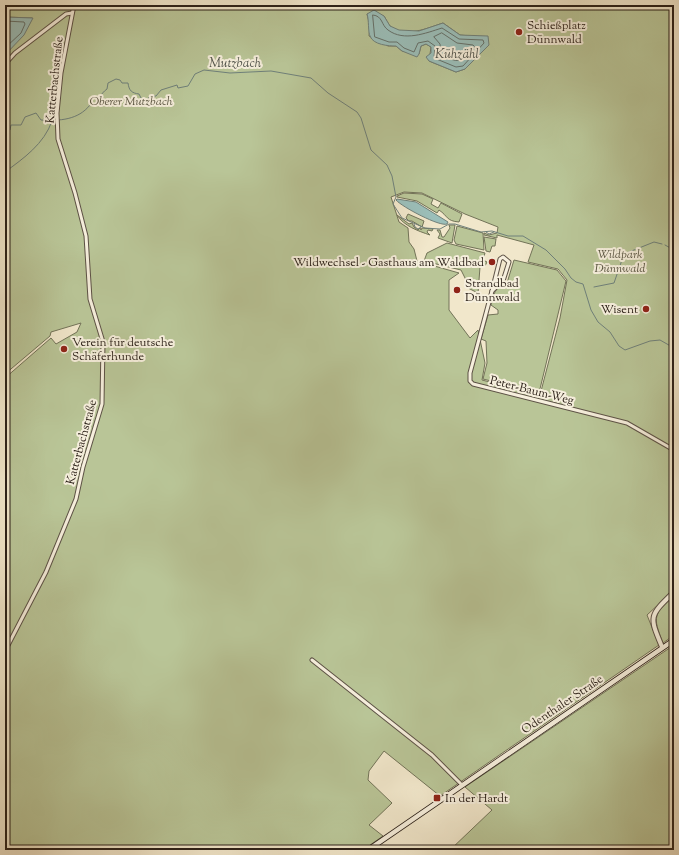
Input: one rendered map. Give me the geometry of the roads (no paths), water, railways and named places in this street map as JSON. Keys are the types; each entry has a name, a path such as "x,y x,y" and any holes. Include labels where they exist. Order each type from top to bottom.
{"main road":[{"name":"Odenthaler Straße","path":"368,850 674,640"}],"street":[{"name":"Katterbachstraße","path":"5,651 46,572 76,499 102,404 103,342 90,300 86,236 75,193 61,154 57,126 61,73 74,5"},
{"path":"5,64 26,44 66,14 72,13"},
{"name":"Peter-Baum-Weg","path":"492,292 503,281 509,262 506,258 500,259 470,373 470,380 473,384 627,423 674,450"},
{"path":"662,648 653,618 658,609 674,592"},
{"path":"312,660 432,755 462,785"}],"water":[{"name":"Kühzähl","path":"374,10 384,16 390,26 399,30 419,31 443,23 460,35 488,36 489,45 465,69 456,72 429,61 426,57 431,53 431,47 426,44 421,46 417,57 402,51 396,46 389,46 374,41 369,34 367,14"},
{"path":"5,17 33,18 24,35 5,55"},
{"path":"396,200 416,202 448,222 447,224 443,224 429,220 406,207"}],"waterway":[{"name":"Mutzbach","path":"5,133 10,130 11,125 21,125 25,117 36,113 41,120 62,120 74,117 90,105 94,105 107,89 108,83 116,79 120,80 122,83 128,83 131,91 139,94 143,102 146,102 149,97 156,96 161,90 177,85 178,88 188,86 195,74 204,70 230,73 271,71 311,78 328,93 357,112 361,118 371,150 387,165 392,176 396,197 393,204 402,218 425,228 440,229 449,224 455,224 481,232 492,231 508,236 523,236 546,250 565,269 571,278 576,282 583,284 591,310 598,322 610,332 619,346 625,350 650,341 660,340 674,348"},
{"path":"5,172 39,144 52,121"},
{"name":"Mutzbach","path":"414,224 418,229 421,227"},
{"name":"Mutzbach","path":"486,232 489,234 494,232"},
{"path":"594,287 614,283 624,254 654,242 662,244"},
{"path":"665,245 674,250"}],"place":[{"name":"Schießplatz Dünnwald","path":"519,32"},
{"name":"Wildwechsel - Gasthaus am Waldbad","path":"492,262"},
{"name":"Strandbad Dünnwald","path":"457,290"},
{"name":"Wisent","path":"646,309"},
{"name":"Verein für deutsche Schäferhunde","path":"64,349"},
{"name":"In der Hardt","path":"437,798"}],"park label":[{"name":"Oberer Mutzbach","path":"131,101"},
{"name":"Wildpark Dünnwald","path":"620,261"}]}
